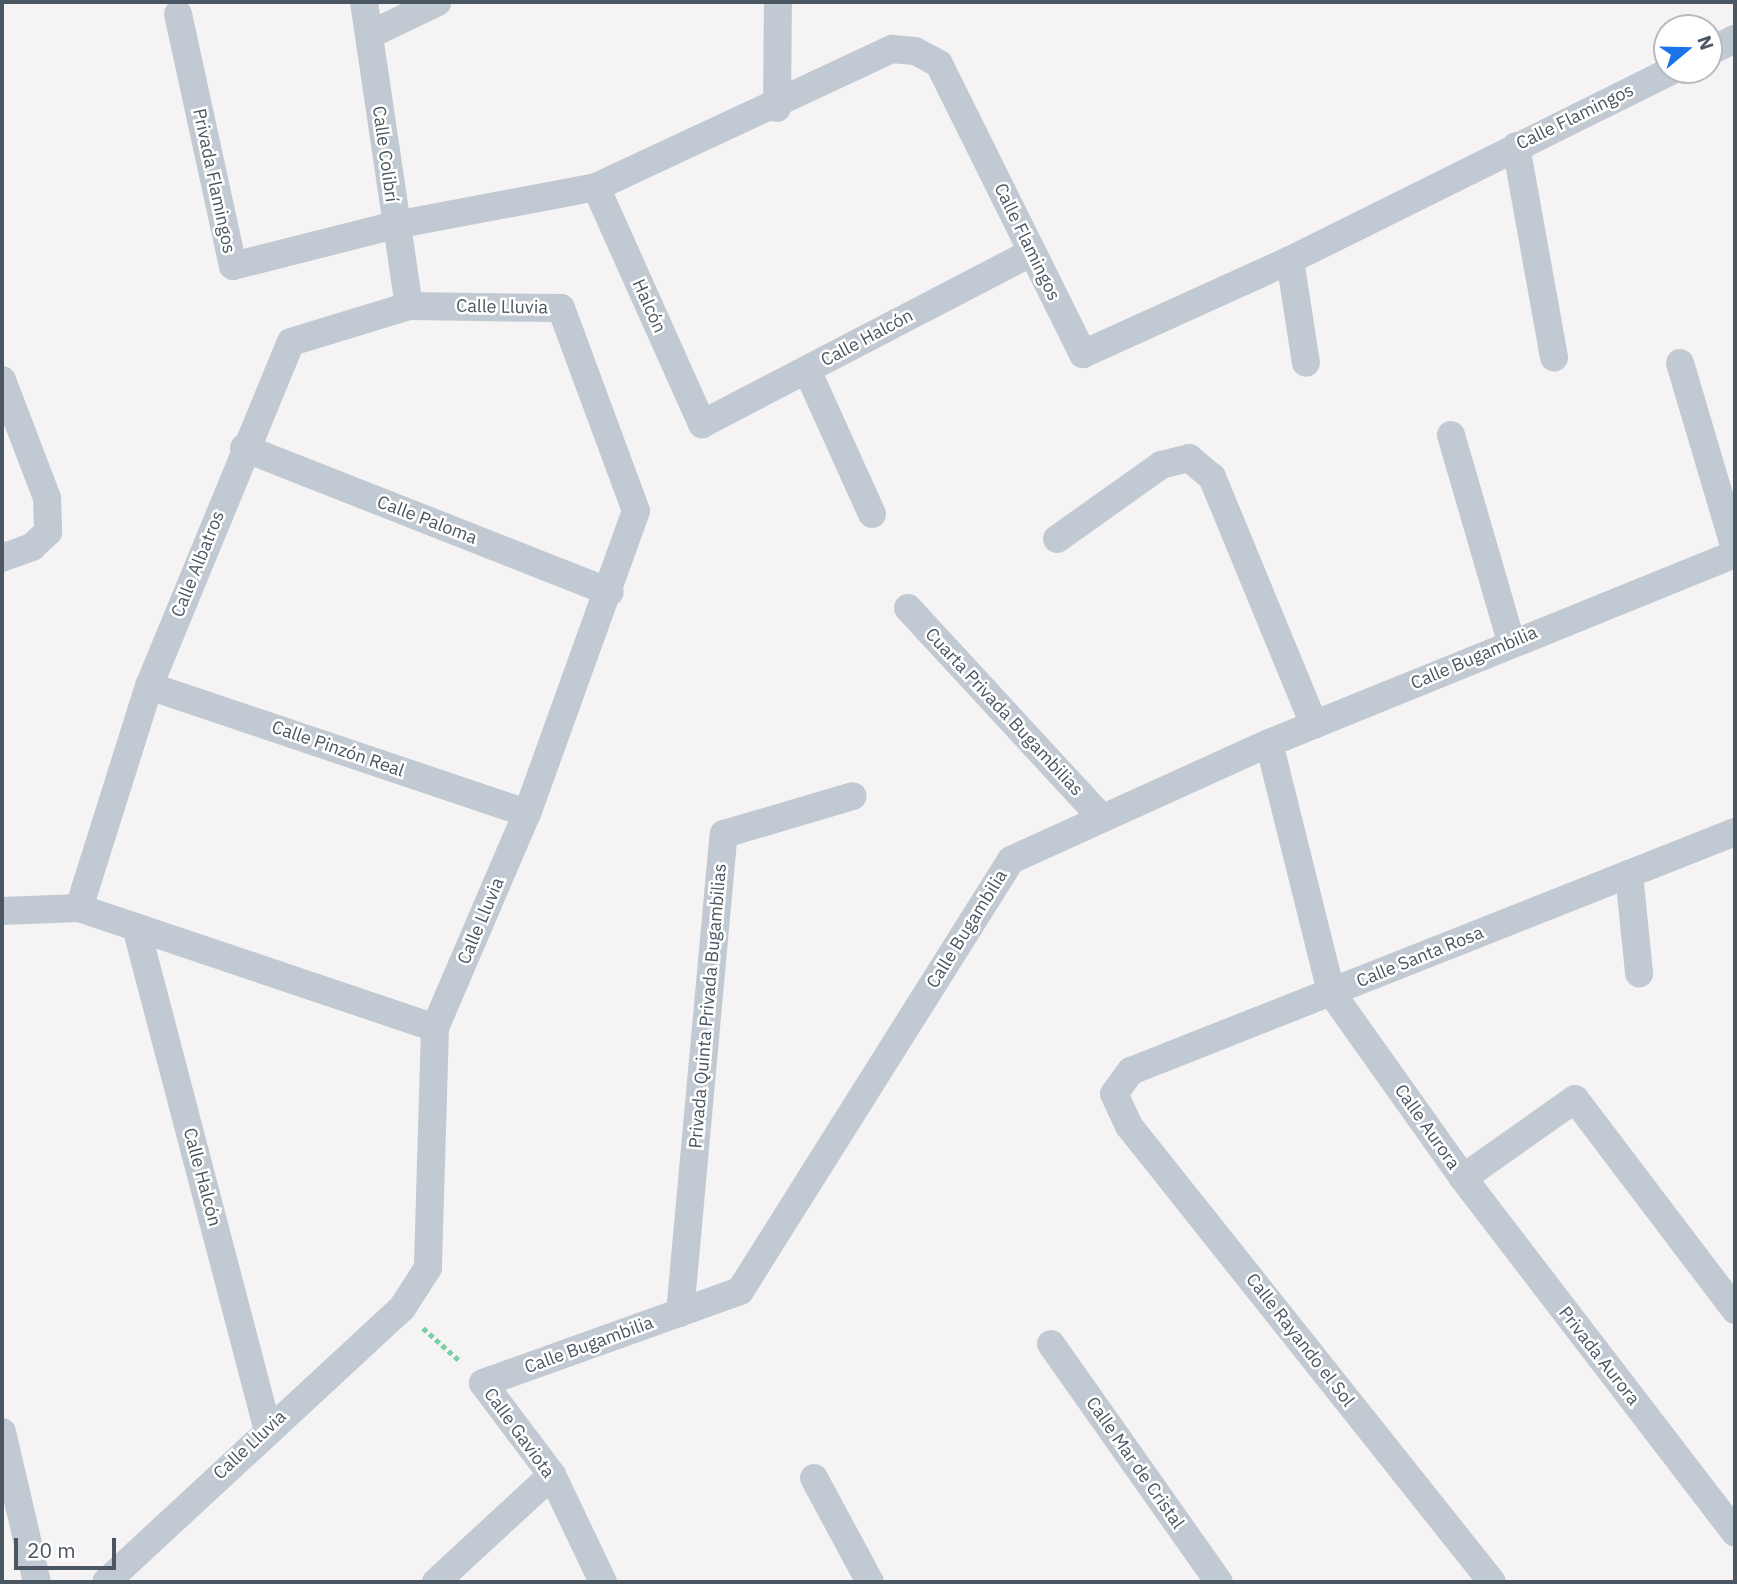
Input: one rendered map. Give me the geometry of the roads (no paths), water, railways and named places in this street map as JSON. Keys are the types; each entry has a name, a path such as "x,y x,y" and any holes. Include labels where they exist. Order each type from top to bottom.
{"street":[{"name":"Calle Colibrí","path":"364,2 409,306"},
{"path":"369,35 438,2"},
{"path":"777,108 778,2"},
{"name":"Privada Flamingos","path":"178,14 233,266 395,225"},
{"name":"Calle Flamingos","path":"395,225 596,187 777,108 892,49 915,51 939,64 1083,354 1290,260 1653,79"},
{"path":"1516,146 1553,358"},
{"name":"Halcón","path":"596,187 702,424"},
{"name":"Calle Halcón","path":"702,424 1032,252"},
{"path":"1290,260 1306,363"},
{"name":"Calle Albatros","path":"79,908 149,686 244,448 291,342 409,306"},
{"name":"Calle Lluvia","path":"106,1582 267,1427 402,1308 428,1268 434,1228 435,1028 527,813 610,592 636,511 561,308 409,306"},
{"path":"1680,363 1735,552"},
{"path":"807,370 872,514"},
{"path":"2,380 47,498 48,531 32,547 2,558"},
{"path":"1451,435 1511,641"},
{"name":"Calle Paloma","path":"244,448 610,592"},
{"path":"1057,539 1161,465 1189,458 1212,477 1314,725"},
{"name":"Calle Bugambilia","path":"483,1383 740,1292 1011,860 1099,815 1511,641 1735,552"},
{"name":"Cuarta Privada Bugambilias","path":"908,608 1099,815"},
{"name":"Calle Pinzón Real","path":"149,686 527,813"},
{"name":"Calle Aurora","path":"1269,743 1331,992 1463,1178 1575,1099 1735,1310"},
{"name":"Privada Quinta Privada Bugambilias","path":"680,1312 724,834 853,796"},
{"name":"Calle Santa Rosa","path":"1114,1094 1131,1070 1735,832"},
{"path":"1629,874 1639,973"},
{"path":"2,911 79,908 435,1028"},
{"name":"Calle Halcón","path":"136,927 267,1427"},
{"name":"Calle Rayando el Sol","path":"1114,1094 1129,1126 1492,1582"},
{"name":"Privada Aurora","path":"1463,1178 1735,1533"},
{"name":"Calle Mar de Cristal","path":"1051,1344 1219,1582"},
{"name":"Calle Gaviota","path":"483,1383 552,1475 603,1582"},
{"path":"2,1432 37,1582"},
{"path":"436,1582 552,1475"},
{"path":"814,1478 870,1582"}]}
